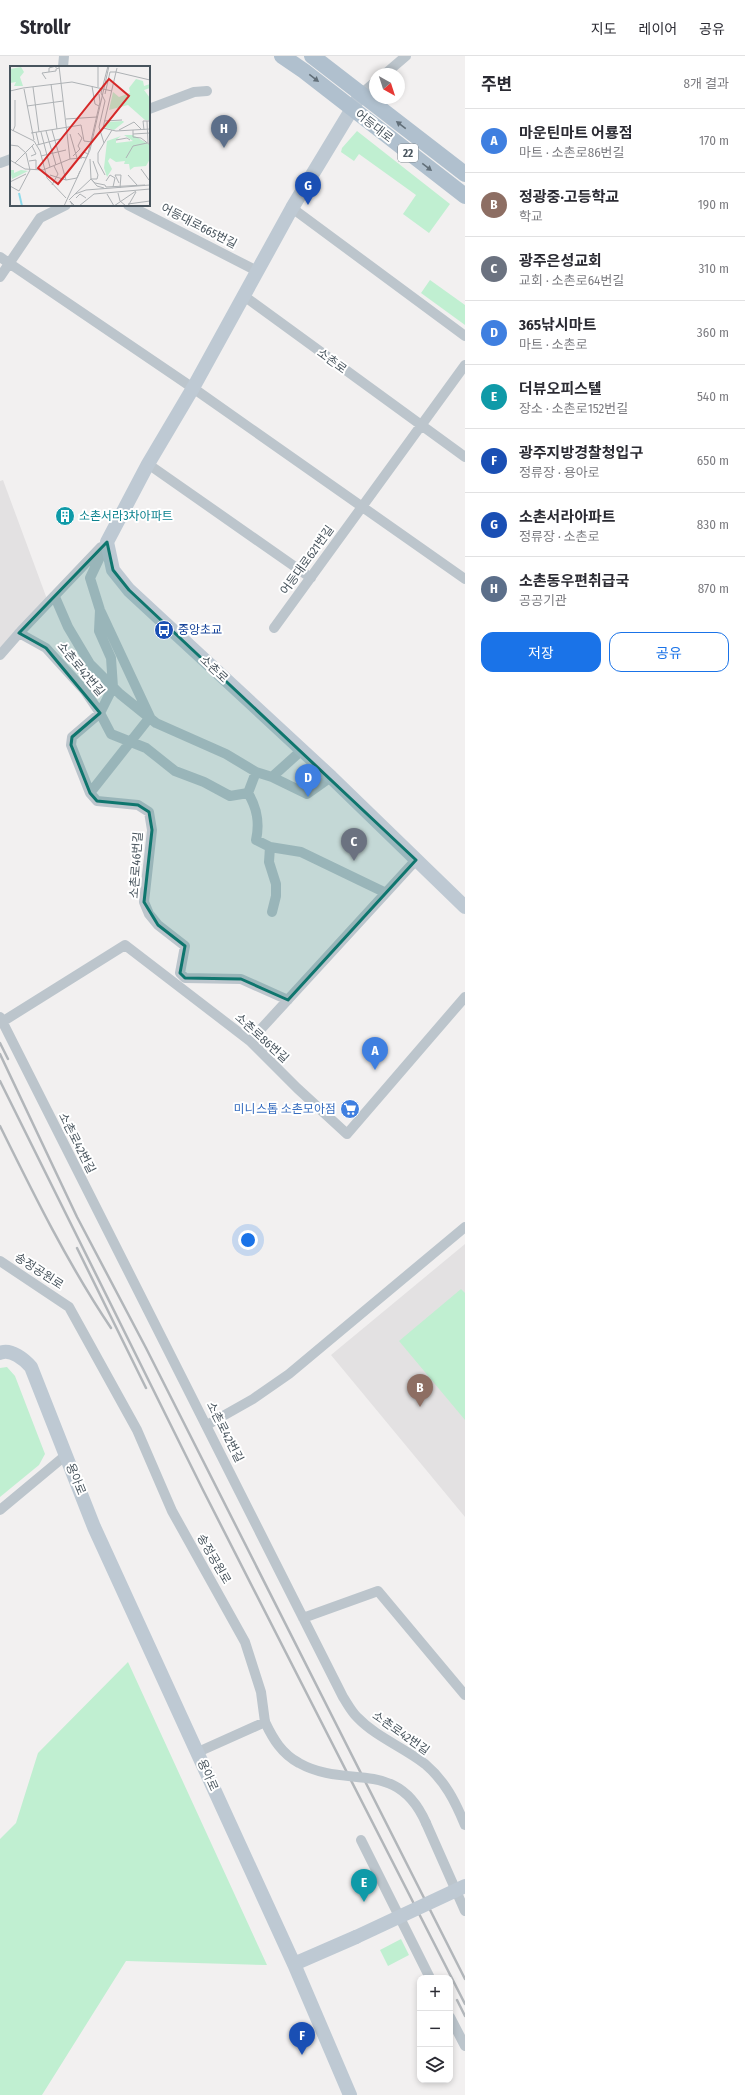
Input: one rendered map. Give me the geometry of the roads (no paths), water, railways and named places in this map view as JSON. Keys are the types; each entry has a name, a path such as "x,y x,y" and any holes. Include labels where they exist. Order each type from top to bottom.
{"main road":[{"name":"어등대로","path":"282,56 304,71 465,196"},
{"name":"어등대로","path":"312,56 465,174"}],"street":[{"path":"63,66 64,56"},
{"path":"392,68 406,56"},
{"path":"150,717 100,610 90,578 148,464 193,388 292,208 361,94 369,87"},
{"path":"150,109 194,92 207,91"},
{"path":"0,163 10,159"},
{"path":"0,278 40,218 64,206"},
{"name":"어등대로665번길","path":"130,206 257,271"},
{"path":"292,208 465,336"},
{"path":"0,257 193,388 465,579"},
{"name":"소촌로","path":"244,296 420,426"},
{"name":"어등대로621번길","path":"274,628 465,365"},
{"path":"420,426 465,457"},
{"path":"148,464 311,578"},
{"path":"0,655 19,633 107,542"},
{"name":"소촌로","path":"107,542 113,570 129,590 331,777 465,907"},
{"name":"소촌로42번길","path":"55,597 68,627 90,664 113,687"},
{"path":"90,793 71,745 72,737 100,713 113,687 111,658 99,631 100,610"},
{"name":"소촌로42번길","path":"19,633 46,648 85,691 100,713"},
{"path":"113,687 150,717 156,724 226,754 256,772 272,777 307,794 331,777"},
{"path":"100,713 111,734 146,748 174,771 204,782 230,796 248,793"},
{"path":"90,793 150,717"},
{"path":"272,777 302,750"},
{"path":"248,793 256,772"},
{"name":"소촌로46번길","path":"90,793 97,801 138,805 149,812 152,830 144,902 149,914 158,925 185,946 180,973 185,978 241,979 288,1000"},
{"path":"248,793 256,806 258,829 256,840 270,847 301,852 384,892"},
{"path":"270,847 269,862 276,884 276,896 272,912"},
{"path":"250,1041 384,892 416,860"},
{"name":"소촌로86번길","path":"1,1019 125,945 250,1041 297,1088 348,1134 465,997"},
{"name":"소촌로42번길","path":"1,1019 136,1288 207,1425 332,1678 356,1716 378,1735 425,1764 437,1776 449,1791 465,1825"},
{"path":"207,1425 253,1399 289,1374 465,1227"},
{"name":"송정공원로","path":"0,1261 69,1307 137,1430 172,1511 242,1636 261,1692 264,1722 277,1744 299,1763 322,1772 373,1778 389,1782 411,1798 420,1808 465,1910"},
{"name":"용아로","path":"0,1353 3,1352 14,1354 25,1360 31,1368 98,1534 155,1662 198,1752 294,1964 350,2095"},
{"name":"용아로","path":"0,1510 66,1455"},
{"path":"303,1618 378,1591 465,1695"},
{"path":"198,1752 264,1722"},
{"path":"361,1840 428,1975"},
{"path":"294,1964 465,1886"},
{"path":"453,2023 465,2046"}],"railway":[{"path":"0,1043 8,1059"},
{"path":"0,1054 77,1217 146,1348 465,1979"},
{"path":"0,1081 203,1490 465,2004"},
{"path":"0,1126 66,1254 95,1304 111,1328"},
{"path":"77,1248 146,1388"},
{"path":"457,2000 465,2016"}],"place":[{"name":"소촌동우편취급국","path":"224,148"},
{"name":"소촌서라아파트","path":"308,205"},
{"name":"소촌서라3차아파트","path":"65,516"},
{"name":"중앙초교","path":"164,630"},
{"name":"365낚시마트","path":"308,797"},
{"name":"광주은성교회","path":"354,861"},
{"name":"마운틴마트 어룡점","path":"375,1070"},
{"name":"미니스톱 소촌모아점","path":"350,1109"},
{"name":"정광중·고등학교","path":"420,1407"},
{"name":"더뷰오피스텔","path":"364,1902"},
{"name":"광주지방경찰청입구","path":"302,2055"}]}
